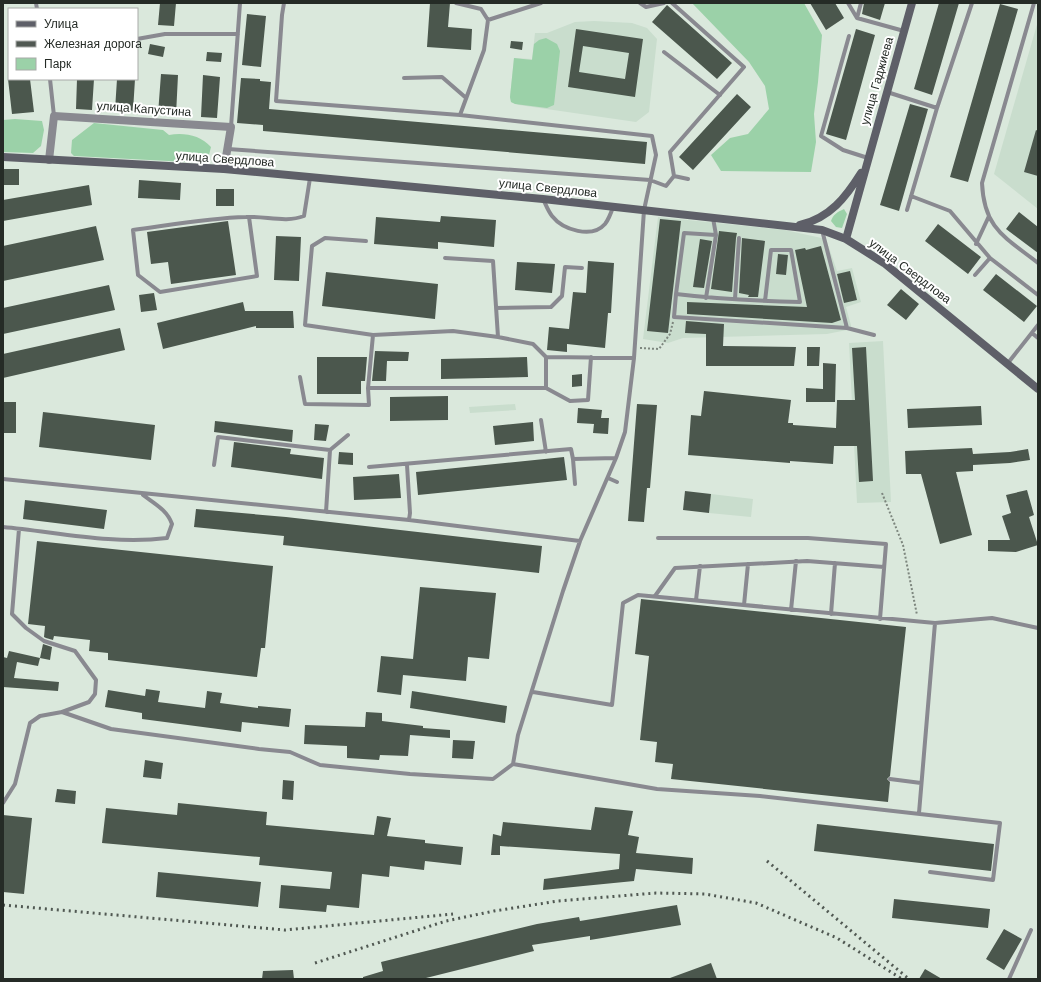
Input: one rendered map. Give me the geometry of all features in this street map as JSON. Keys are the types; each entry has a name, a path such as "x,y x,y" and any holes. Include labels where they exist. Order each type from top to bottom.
{"street":[{"name":"улица Гаджиева","path":"846,239 886,91 912,3"},
{"name":"улица Капустина","path":"54,116 231,127"},
{"path":"49,160 54,116"},
{"path":"224,169 231,127"},
{"name":"улица Свердлова","path":"3,157 224,169 543,199 822,230 846,239 884,264 1008,363 1038,389"},
{"name":"улица Гаджиева","path":"795,226 818,219 827,214 852,187 867,162"}],"lane":[{"path":"231,127 240,3"},
{"path":"62,712 111,729 290,752 320,765 410,774 493,779 513,764 518,735 563,591 580,541 608,478 625,432 635,348 644,210 656,155 652,136 460,115 276,101 284,3"},
{"path":"456,3 481,9 488,20 484,50 465,97 460,115"},
{"path":"488,20 541,3"},
{"path":"640,3 646,7 664,3"},
{"path":"227,149 650,180 666,186 674,176 670,152 744,67 672,3"},
{"path":"848,3 857,18 904,32"},
{"path":"857,18 861,3"},
{"path":"907,210 937,108 972,3"},
{"path":"1034,3 982,183 983,199 995,229 1038,263"},
{"path":"138,39 165,34 238,34"},
{"path":"849,36 821,136 843,150 867,162"},
{"path":"664,52 720,95"},
{"path":"404,78 442,77 465,97"},
{"path":"50,80 54,116"},
{"path":"886,91 937,108"},
{"path":"674,176 688,179"},
{"path":"249,216 257,276 160,292 138,275 133,230 220,218 249,216 294,220 304,216 310,178"},
{"path":"911,196 950,212 976,244 990,258 1038,295"},
{"path":"543,199 553,217 560,223 568,228 583,232 594,231 604,225 613,207"},
{"path":"976,244 989,216"},
{"path":"706,298 716,235 713,218"},
{"path":"822,230 847,328"},
{"path":"716,235 684,233 674,317 847,328 874,335"},
{"path":"366,241 325,238 312,246 305,325 372,335 453,331 498,337 533,344 546,357 634,358"},
{"path":"735,299 739,238"},
{"path":"676,294 706,298 765,301 800,302 791,250 771,250 765,301"},
{"path":"445,258 493,261 498,337"},
{"path":"975,275 990,258"},
{"path":"496,308 551,307 562,296 565,267 582,268"},
{"path":"1008,363 1038,325"},
{"path":"1032,334 1038,338"},
{"path":"300,377 305,404 369,405 368,388 372,335"},
{"path":"546,357 546,388"},
{"path":"368,388 546,388 570,400 588,400 590,357"},
{"path":"541,420 546,452"},
{"path":"214,465 218,437 330,450 348,435"},
{"path":"369,467 407,465 571,449 575,484"},
{"path":"326,512 330,450"},
{"path":"573,459 616,458"},
{"path":"407,465 410,513 409,520"},
{"path":"608,478 617,482"},
{"path":"3,479 409,520 580,541"},
{"path":"3,527 126,540 167,538 172,524 169,517 165,511 143,494"},
{"path":"3,803 15,784 30,723 40,716 62,712 89,702 95,694 96,680 74,651 44,641 26,628 12,614 19,529"},
{"path":"658,538 808,538 886,544 880,619"},
{"path":"655,596 675,568 796,561 884,567"},
{"path":"791,610 796,561"},
{"path":"831,614 835,563"},
{"path":"744,605 748,564"},
{"path":"696,600 700,566"},
{"path":"532,692 612,705 623,603 638,595 918,622 935,623 992,618 1038,628"},
{"path":"919,813 920,783 935,623"},
{"path":"513,764 657,789 760,796 1000,823 993,880 930,872"},
{"path":"890,780 920,783"},
{"path":"1008,979 1031,930"}],"path":[{"path":"635,348 659,349 670,334 674,317"},
{"path":"882,493 903,545 918,622"}],"shaded area":[{"path":"594,21 632,23 647,28 657,39 649,112 636,122 519,105 511,102 510,97 514,58 532,59 535,33 547,33 575,22"},
{"path":"1038,21 1038,209 994,174"},
{"path":"658,217 785,230 826,239 837,271 852,268 861,302 846,307 852,329 827,334 683,338 668,343 643,339"},
{"path":"883,341 891,502 857,503 849,343"},
{"path":"515,404 516,410 470,413 469,407"},
{"path":"711,494 753,499 751,517 709,513"}],"green space":[{"path":"692,3 804,3 822,35 814,114 816,142 811,172 721,171 711,155 730,138 748,134 769,109 765,86 749,62"},
{"path":"546,38 557,44 560,51 554,105 547,108 515,104 511,102 510,97 514,58 532,60 534,44 539,40"},
{"path":"15,119 42,121 44,130 41,146 33,153 3,152 3,120"},
{"path":"94,123 163,130 169,135 192,135 207,143 211,147 208,159 187,162 74,156 71,153 72,140"},
{"path":"844,209 847,214 842,228 836,227 831,221 839,211"}],"building":[{"path":"160,3 176,3 174,26 158,25"},
{"path":"430,3 450,3 448,27 472,29 471,50 427,47"},
{"path":"810,3 835,3 844,18 826,30"},
{"path":"864,3 885,3 880,20 862,14"},
{"path":"939,3 959,3 932,95 914,89"},
{"path":"1000,4 1018,9 968,182 950,177"},
{"path":"667,5 732,63 717,79 652,22"},
{"path":"247,14 266,16 261,67 242,65"},
{"path":"576,29 643,39 635,97 568,87","holes":["583,46 629,53 625,79 579,72"]},
{"path":"856,29 875,35 846,140 826,134"},
{"path":"511,41 523,42 522,50 510,48"},
{"path":"150,44 165,47 163,57 148,54"},
{"path":"207,52 222,53 221,62 206,61"},
{"path":"161,74 178,75 176,115 158,114"},
{"path":"203,75 220,77 217,118 201,117"},
{"path":"241,78 260,79 260,81 271,82 269,109 647,142 645,164 263,131 263,125 237,123"},
{"path":"8,80 30,80 34,112 12,114"},
{"path":"77,80 94,80 92,110 76,109"},
{"path":"117,80 135,80 133,111 115,110"},
{"path":"737,94 751,107 693,170 679,157"},
{"path":"910,104 928,109 899,211 880,205"},
{"path":"1036,130 1038,131 1038,176 1024,172"},
{"path":"3,169 19,169 19,185 3,185"},
{"path":"139,180 181,183 180,200 138,198"},
{"path":"89,185 92,205 3,221 3,200"},
{"path":"216,189 234,189 234,206 216,206"},
{"path":"1019,212 1038,227 1038,253 1006,229"},
{"path":"441,216 496,220 494,247 438,242 438,249 374,244 376,217 440,222"},
{"path":"660,219 681,221 668,333 647,331"},
{"path":"228,221 236,275 171,284 168,262 151,264 147,232"},
{"path":"938,224 981,257 968,274 925,241"},
{"path":"96,226 104,260 3,281 3,246"},
{"path":"719,231 737,233 732,292 711,289"},
{"path":"276,236 301,237 299,281 274,280"},
{"path":"742,238 765,241 758,297 748,297 749,295 739,293"},
{"path":"700,239 712,241 704,288 693,287"},
{"path":"821,246 841,320 832,323 687,314 687,302 807,307 795,250 805,248 806,250"},
{"path":"778,254 788,255 786,275 776,274"},
{"path":"588,261 614,263 611,313 608,313 605,348 567,344 567,352 547,350 549,327 569,329 573,292 586,293"},
{"path":"517,262 555,264 552,293 515,290"},
{"path":"850,271 857,300 844,303 837,274"},
{"path":"326,272 438,284 435,319 322,306"},
{"path":"996,274 1037,306 1024,322 983,290"},
{"path":"109,285 115,310 3,334 3,308"},
{"path":"901,289 919,304 906,320 887,305"},
{"path":"154,293 157,310 141,312 139,295"},
{"path":"243,302 245,311 293,311 294,328 256,328 256,326 163,349 157,323"},
{"path":"686,321 724,324 723,346 796,347 794,366 706,366 706,334 685,333"},
{"path":"120,328 125,350 3,378 3,354"},
{"path":"807,347 820,347 819,366 807,366"},
{"path":"866,347 873,481 859,482 857,446 834,446 833,464 790,461 790,463 688,455 691,415 701,416 704,391 791,400 788,423 793,423 793,425 836,428 837,400 855,400 852,348"},
{"path":"375,351 409,352 408,361 387,361 386,381 372,381"},
{"path":"317,357 367,357 365,381 361,381 361,394 317,394"},
{"path":"527,357 528,377 441,379 441,359"},
{"path":"823,363 836,364 835,402 806,402 806,388 823,389"},
{"path":"582,374 582,386 572,387 572,375"},
{"path":"448,396 448,420 390,421 390,397"},
{"path":"3,402 16,402 16,433 3,433"},
{"path":"637,404 657,405 650,488 647,488 644,522 628,521"},
{"path":"981,406 982,425 908,428 907,409"},
{"path":"578,408 602,410 601,418 609,418 608,434 593,433 594,424 577,423"},
{"path":"43,412 155,425 151,460 39,447"},
{"path":"215,421 293,430 292,442 214,432"},
{"path":"533,422 534,441 495,445 493,426"},
{"path":"315,424 329,425 326,441 314,440"},
{"path":"234,442 291,449 290,454 324,458 322,479 231,467"},
{"path":"972,448 973,454 1010,452 1028,449 1030,460 1010,463 973,465 973,471 956,472 972,535 940,544 921,474 906,474 905,451"},
{"path":"339,452 353,453 353,465 338,464"},
{"path":"564,457 567,480 418,495 416,472"},
{"path":"399,474 401,498 354,500 353,477"},
{"path":"1027,490 1034,515 1029,517 1038,545 1016,552 988,551 988,540 1010,540 1002,516 1011,513 1006,495"},
{"path":"685,491 711,494 709,513 683,510"},
{"path":"25,500 107,510 104,529 23,519"},
{"path":"196,509 286,517 542,546 539,573 283,545 284,536 194,527"},
{"path":"37,541 273,566 265,648 261,648 257,677 108,660 108,653 89,651 90,640 54,636 53,640 44,637 45,626 28,624"},
{"path":"420,587 496,593 489,659 468,657 466,681 403,675 401,695 377,692 381,656 413,659"},
{"path":"641,599 906,627 890,776 887,779 890,782 888,802 671,779 673,764 655,762 657,742 640,740 649,656 635,654"},
{"path":"43,644 52,647 50,660 40,658"},
{"path":"9,651 40,658 38,666 17,662 14,678 59,682 58,691 3,687 3,657 7,658"},
{"path":"146,689 160,691 158,702 205,708 207,691 222,693 220,703 258,708 258,706 291,709 289,727 242,722 241,732 142,719 142,713 105,707 108,690 145,696"},
{"path":"412,691 507,706 505,723 410,708"},
{"path":"366,712 382,713 382,721 423,726 423,728 450,730 450,738 410,735 408,756 380,755 379,760 347,758 347,746 304,744 305,725 365,727"},
{"path":"453,740 475,741 473,759 452,758"},
{"path":"145,760 163,763 161,779 143,777"},
{"path":"283,780 294,781 293,800 282,799"},
{"path":"57,789 76,791 75,804 55,802"},
{"path":"178,803 267,812 266,825 374,835 377,816 391,818 387,836 425,840 425,843 463,847 461,865 425,861 424,870 390,866 389,877 362,874 359,908 327,905 326,912 279,908 281,885 330,889 332,872 259,865 260,857 102,843 106,808 177,815"},
{"path":"595,807 633,811 628,835 639,837 636,853 693,858 692,874 636,869 634,881 543,890 544,879 619,869 620,854 500,846 500,855 491,855 493,834 501,836 503,822 591,830"},
{"path":"3,815 32,818 24,894 3,892"},
{"path":"817,824 994,844 991,871 814,851"},
{"path":"158,872 261,882 258,907 156,897"},
{"path":"894,899 990,909 988,928 892,918"},
{"path":"677,905 681,925 590,940 590,936 532,945 534,951 422,979 363,979 363,977 383,971 381,962 537,924 579,917 580,921"},
{"path":"1004,929 1022,939 1004,970 986,959"},
{"path":"711,963 717,979 670,979 670,978"},
{"path":"925,969 942,979 919,979"},
{"path":"293,970 294,979 262,979 263,971"}],"railway":[{"path":"767,861 909,979"},
{"path":"315,963 446,921 494,911 558,901 656,893 705,894 756,903 837,938 902,979"},
{"path":"3,905 285,930 453,914"}]}
